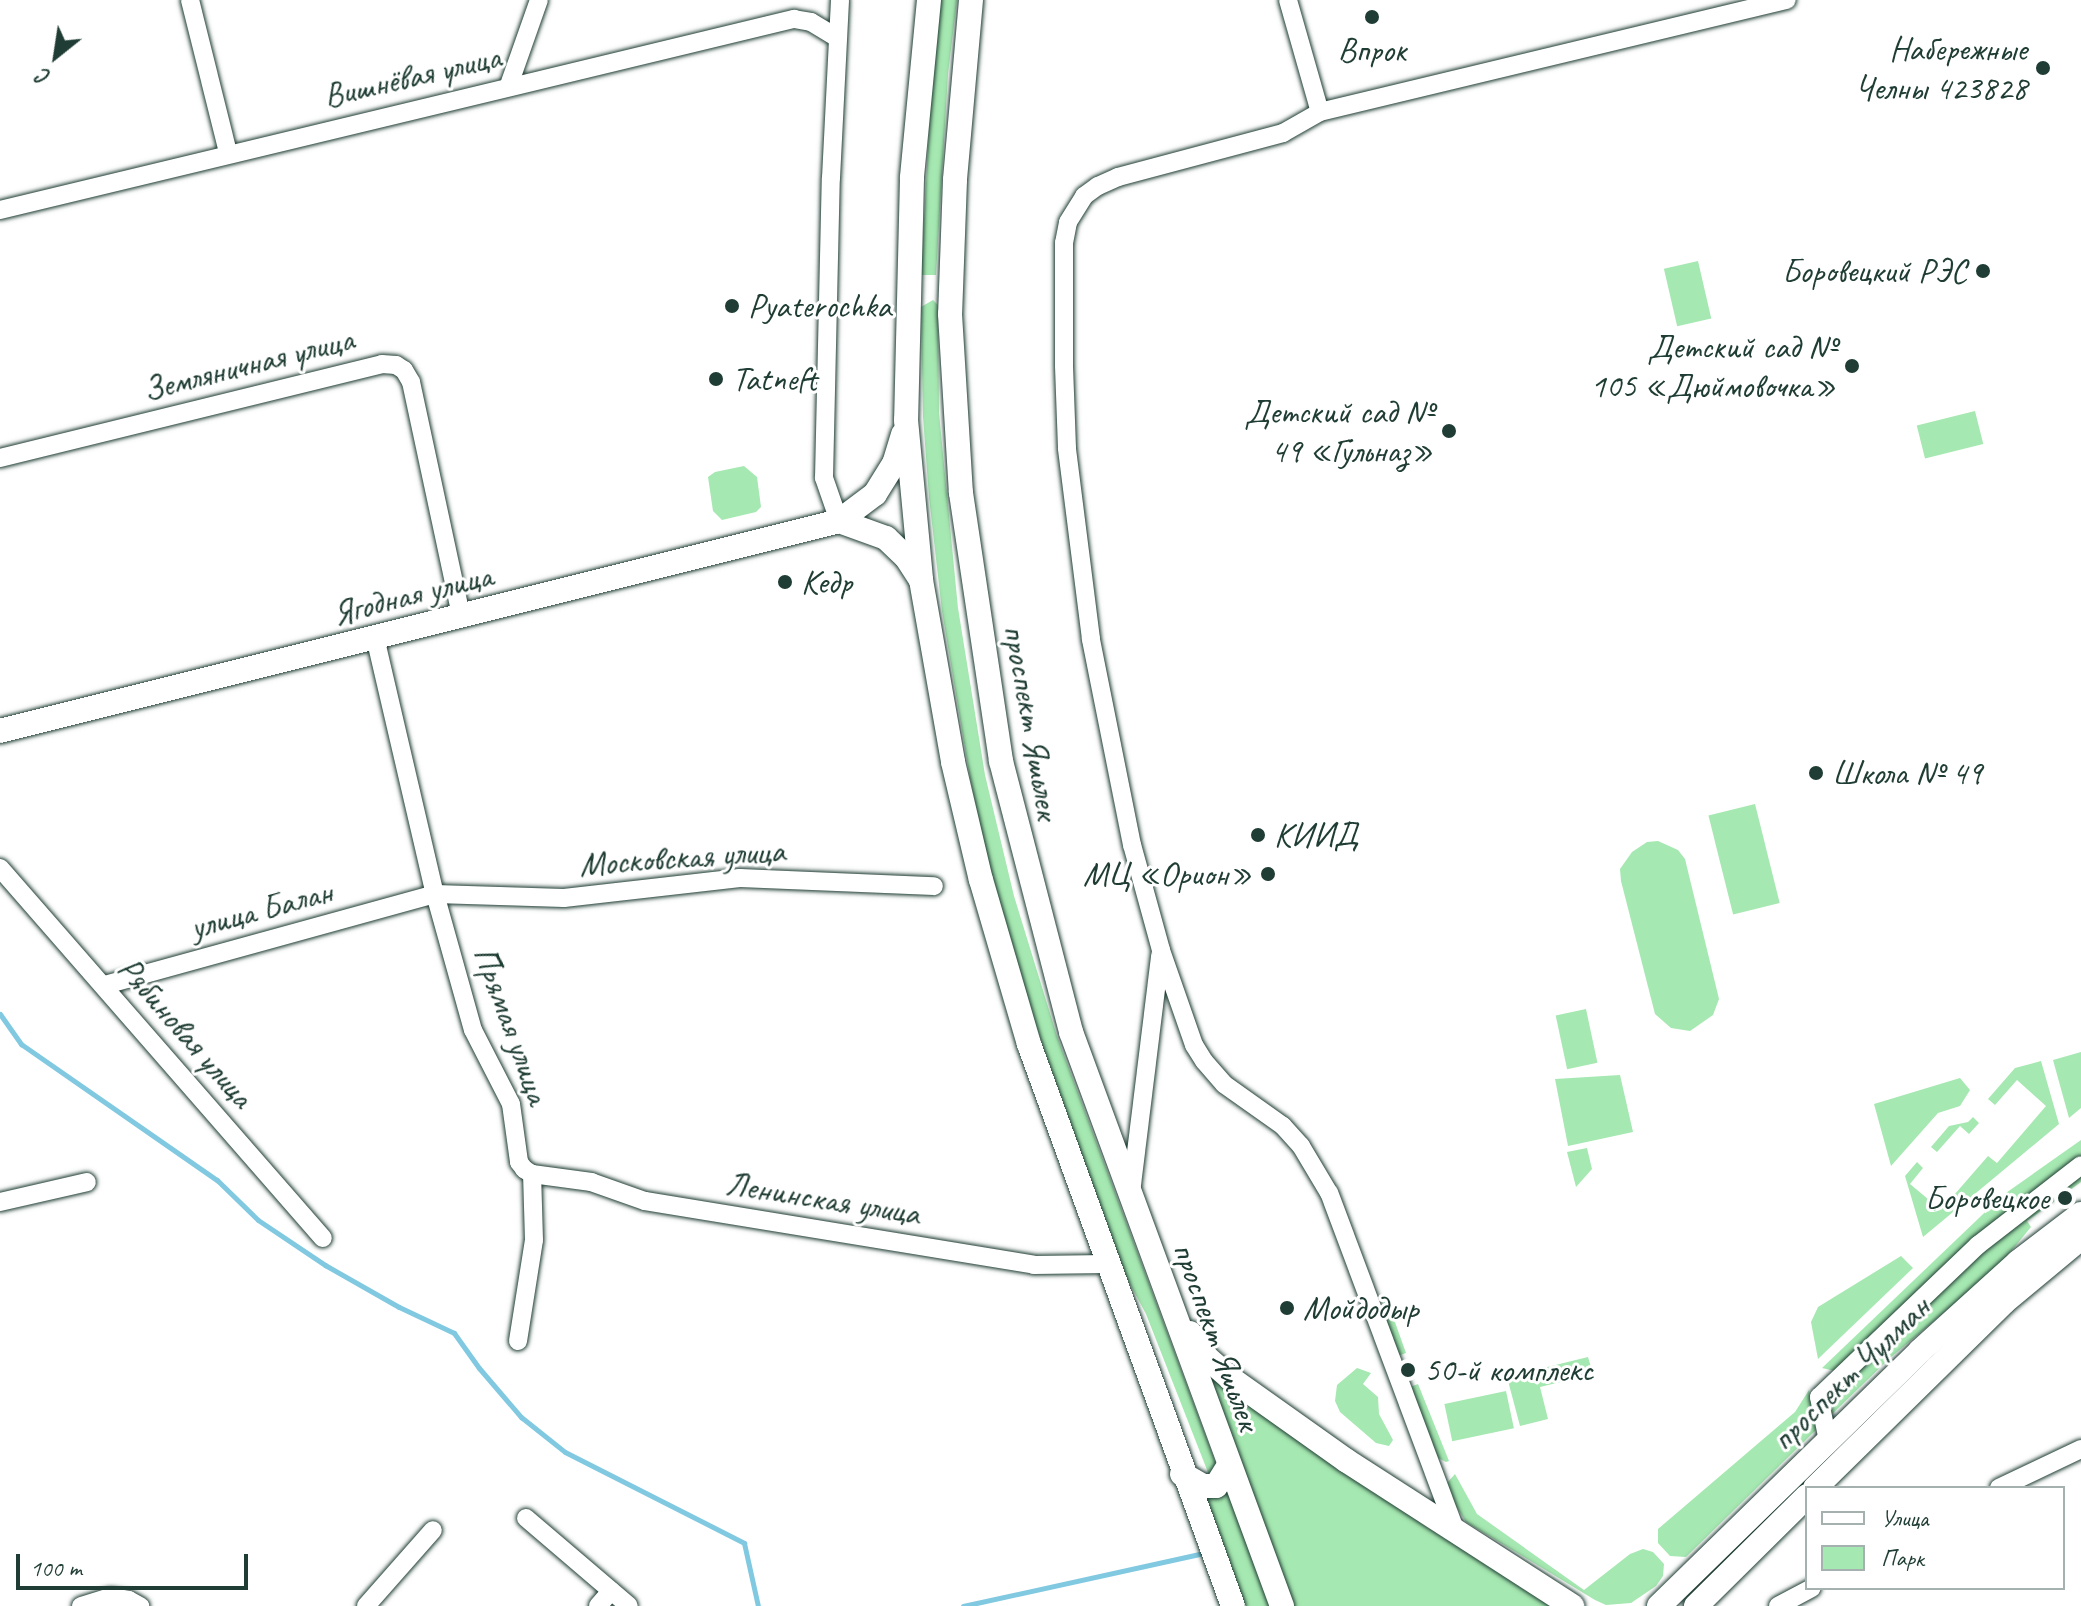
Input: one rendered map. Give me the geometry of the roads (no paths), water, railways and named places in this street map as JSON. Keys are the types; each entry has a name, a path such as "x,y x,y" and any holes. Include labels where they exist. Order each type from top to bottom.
{"main road":[{"path":"929,0 912,178 906,420 921,580 953,762 981,880 1029,1044 1182,1474 1233,1606"},
{"name":"проспект Яшьлек","path":"971,0 955,180 950,314 961,493 1001,761 1071,1032 1228,1467 1282,1606"},
{"path":"910,308 921,288 928,285 937,289 950,314"},
{"path":"839,521 875,494 894,464 906,420"},
{"path":"839,521 886,538 906,557 921,580"},
{"name":"Ягодная улица","path":"0,731 839,521"},
{"name":"проспект Чулман","path":"1647,1606 1667,1599 1972,1304 2081,1214"},
{"name":"проспект Чулман","path":"1817,1486 2004,1302 2081,1238"},
{"path":"1170,1300 1206,1357 1230,1378 1457,1535 1572,1606"},
{"path":"1182,1474 1203,1486 1216,1486 1228,1467"},
{"name":"проспект Чулман","path":"1696,1606 1805,1498"}],"street":[{"path":"190,0 228,152"},
{"path":"509,85 539,0"},
{"path":"839,521 824,478 836,37 840,0"},
{"path":"1288,0 1320,112"},
{"path":"1457,1535 1329,1193 1307,1155 1283,1126 1224,1084 1204,1061 1194,1045 1161,950 1132,845 1091,639 1067,448 1064,243 1068,222 1076,206 1098,186 1118,177 1283,133 1320,112 1787,0"},
{"name":"Вишнёвая улица","path":"0,210 228,152 794,19 811,22 836,37"},
{"name":"Земляничная улица","path":"0,458 382,364 396,365 404,370 411,382 461,616"},
{"name":"Прямая улица","path":"375,637 435,894 473,1030 511,1104 519,1162 532,1174"},
{"name":"Рябиновая улица","path":"0,868 323,1238"},
{"name":"Московская улица","path":"435,894 564,898 740,878 934,886"},
{"name":"улица Балан","path":"105,985 435,894"},
{"path":"1131,1198 1161,950"},
{"path":"1828,1441 1819,1397 1978,1245 2081,1165"},
{"path":"518,1341 534,1240 532,1174"},
{"name":"Ленинская улица","path":"532,1174 591,1182 645,1201 1034,1265 1107,1264"},
{"path":"0,1202 87,1182"},
{"path":"2003,1486 2081,1449"},
{"path":"526,1518 629,1606"},
{"path":"373,1604 433,1530"},
{"path":"1778,1606 1808,1590"},
{"path":"598,1606 611,1591"},
{"path":"81,1606 111,1597 129,1600 140,1606"}],"waterway":[{"path":"0,1014 21,1044 217,1180 258,1220 325,1265 399,1307 454,1333 521,1417 565,1452 744,1543 758,1606"},
{"path":"963,1606 1199,1554"}],"place":[{"name":"Впрок","path":"1372,17"},
{"name":"Набережные Челны 423828","path":"2043,68"},
{"name":"Боровецкий РЭС","path":"1983,271"},
{"name":"Pyaterochka","path":"732,306"},
{"name":"Детский сад № 105 «Дюймовочка»","path":"1852,366"},
{"name":"Tatneft","path":"716,379"},
{"name":"Детский сад № 49 «Гульназ»","path":"1449,431"},
{"name":"Кедр","path":"785,582"},
{"name":"Школа № 49","path":"1816,773"},
{"name":"КИИД","path":"1258,835"},
{"name":"МЦ «Орион»","path":"1268,874"},
{"name":"Боровецкое","path":"2065,1198"},
{"name":"Мойдодыр","path":"1287,1308"},
{"name":"50-й комплекс","path":"1408,1370"}]}
